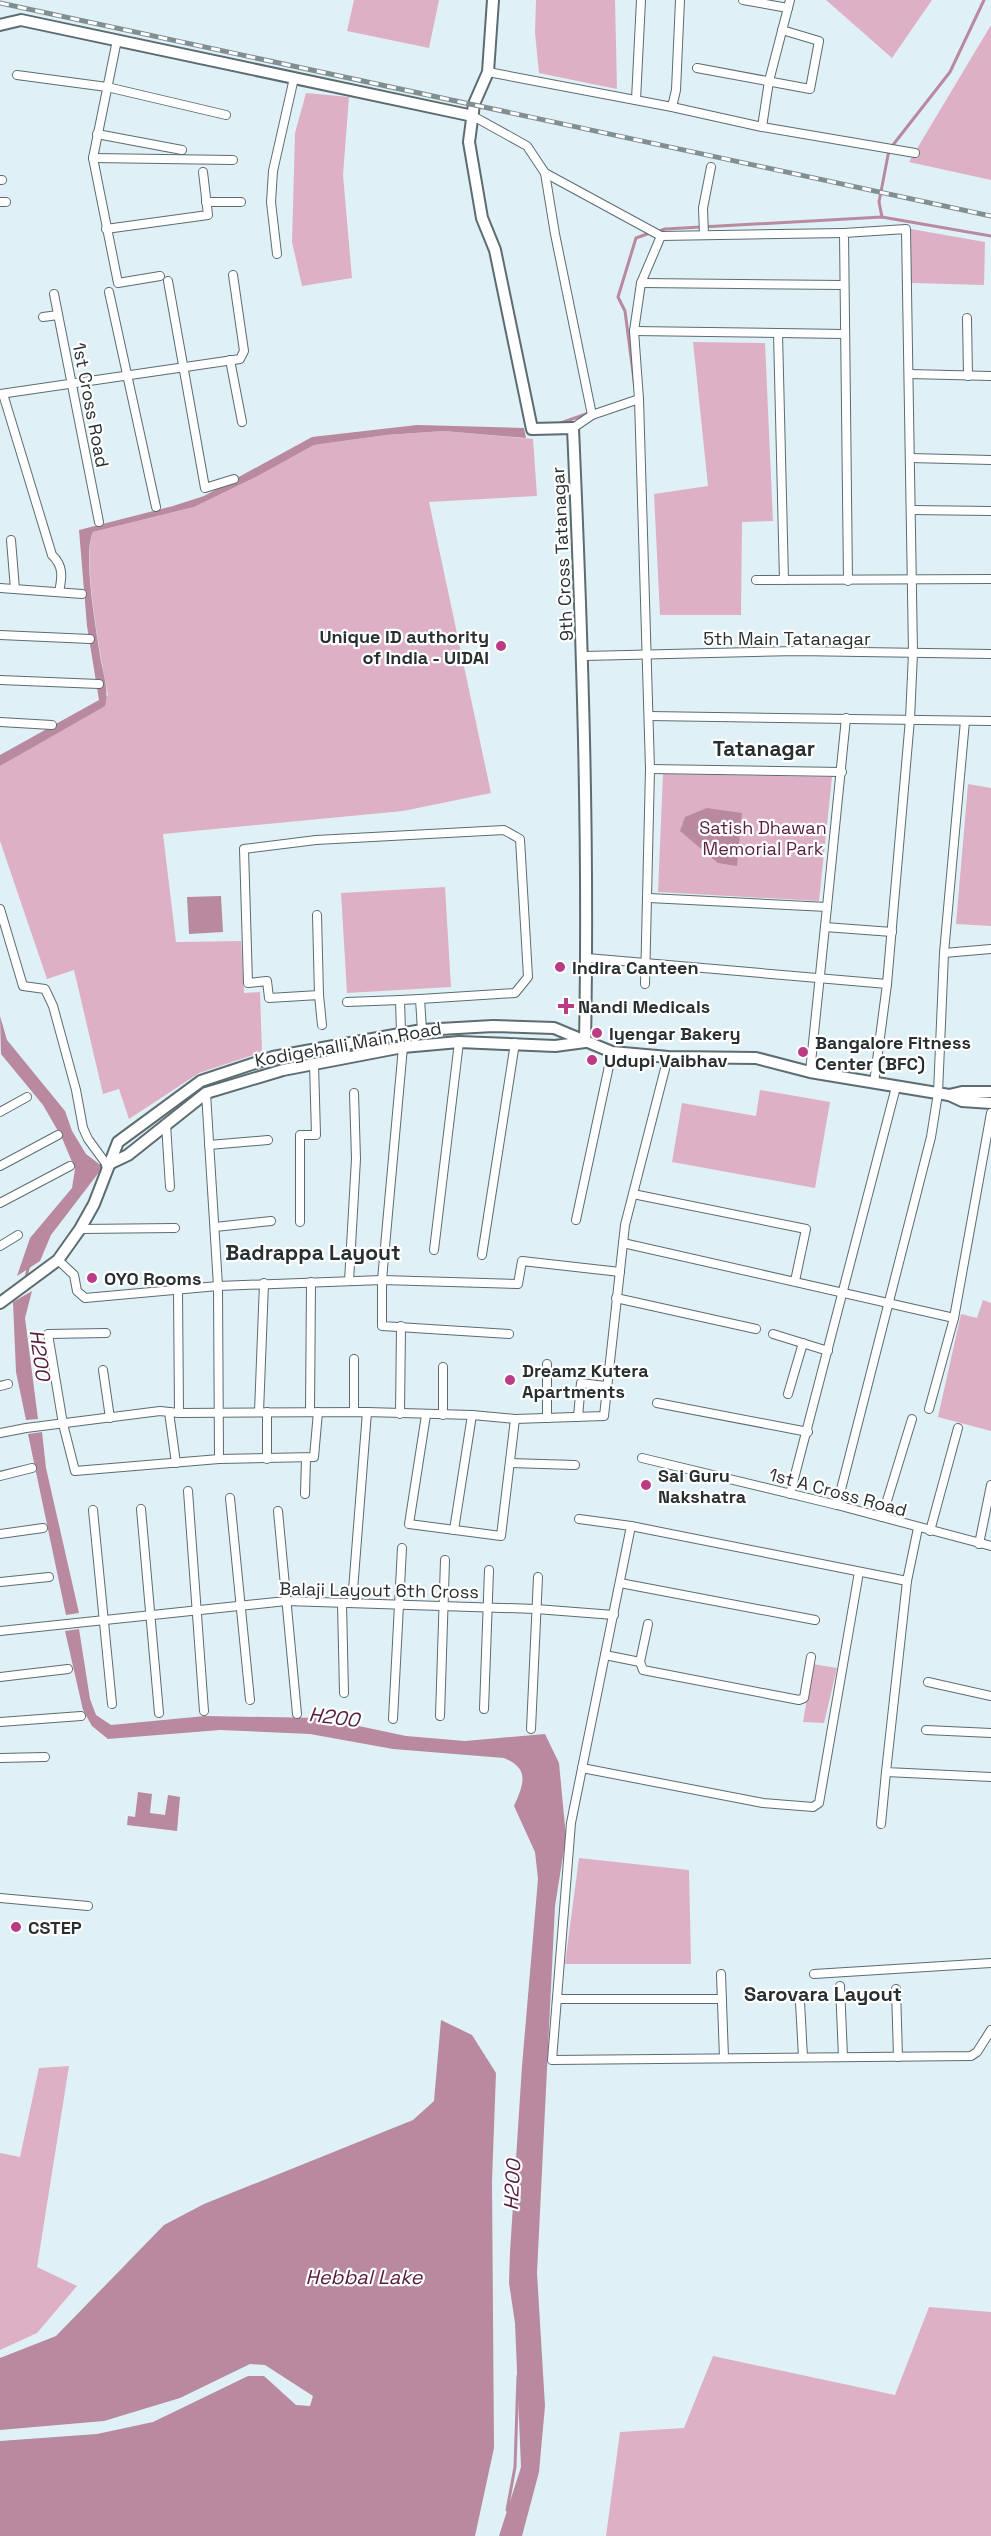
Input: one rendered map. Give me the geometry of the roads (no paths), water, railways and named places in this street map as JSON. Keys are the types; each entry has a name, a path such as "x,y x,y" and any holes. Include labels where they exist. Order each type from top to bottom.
{"street":[{"path":"493,0 488,72 474,104 469,142 482,218 495,250 532,429 573,428 592,415 639,399"},
{"path":"636,100 640,0"},
{"path":"672,107 676,90 680,0"},
{"path":"743,0 789,4 769,81 762,127"},
{"path":"0,25 21,20 473,116 527,146 545,173 555,234 592,415"},
{"path":"697,68 811,88 819,40 782,30"},
{"path":"117,40 93,158 118,283 160,276"},
{"path":"488,72 672,107 762,127 915,153"},
{"path":"17,75 107,87 226,115"},
{"path":"276,255 271,202 273,171 294,78"},
{"path":"97,134 182,150"},
{"path":"93,158 233,160"},
{"path":"704,235 703,208 711,167"},
{"path":"106,229 208,215 203,172"},
{"path":"545,173 660,235 844,233 906,229 913,653 910,719 892,932 874,1083"},
{"path":"206,202 241,202"},
{"path":"844,233 848,581"},
{"path":"645,984 649,898 650,769 639,399 634,331 641,283 660,235"},
{"path":"59,592 62,578 60,566 52,555 1,394 242,357 244,351 233,275"},
{"path":"168,281 205,488 234,479"},
{"path":"641,283 843,285"},
{"path":"109,292 156,507"},
{"name":"1st Cross Road","path":"54,294 99,522"},
{"path":"43,317 57,315"},
{"path":"967,318 968,376"},
{"path":"634,331 844,334"},
{"path":"778,333 784,580"},
{"path":"230,360 242,422"},
{"path":"909,374 991,376"},
{"name":"9th Cross Tatanagar","path":"573,428 584,656 587,958 585,1041"},
{"path":"910,458 991,460"},
{"path":"911,510 991,511"},
{"path":"11,540 15,589"},
{"path":"756,580 991,579"},
{"path":"0,588 82,594"},
{"path":"0,635 90,639"},
{"name":"5th Main Tatanagar","path":"584,656 793,651 991,654"},
{"path":"0,680 99,684"},
{"path":"649,716 991,721"},
{"path":"810,1072 846,718"},
{"path":"837,1505 944,1094 944,953 964,721"},
{"path":"0,722 52,725"},
{"path":"650,769 842,772"},
{"path":"319,995 268,998 267,981 248,983 244,849 316,840 504,830 520,839 528,977 514,993 347,1002"},
{"path":"649,898 827,907"},
{"path":"0,909 23,986 45,989 53,1006 76,1090 83,1128 107,1165"},
{"path":"317,915 322,1025"},
{"path":"825,927 892,932"},
{"path":"944,953 991,949"},
{"path":"587,958 887,984"},
{"path":"420,999 422,1030"},
{"path":"400,1000 401,1032"},
{"name":"Kodigehalli Main Road","path":"4,1301 56,1262 80,1229 94,1204 107,1165 118,1142 201,1081 273,1058 300,1052 422,1030 493,1026 554,1028 612,1052 668,1057 756,1058 810,1072 944,1094 962,1101 991,1103"},
{"name":"Kodigehalli Main Road","path":"107,1165 128,1155 206,1093 301,1066 403,1047 459,1042 555,1046 585,1041"},
{"path":"434,1250 459,1042"},
{"path":"482,1255 514,1043"},
{"path":"403,1047 382,1280 382,1326 508,1334"},
{"path":"300,1052 301,1066"},
{"path":"576,1220 612,1052"},
{"path":"0,1433 160,1411 179,1413 367,1412 472,1415 515,1419 604,1416 605,1386 623,1243 633,1194 668,1057"},
{"path":"300,1222 300,1135 316,1135 314,1064"},
{"path":"790,1494 896,1087"},
{"name":"Kodigehalli Main Road","path":"944,1094 991,1092"},
{"path":"206,1093 218,1286 219,1459"},
{"path":"349,1281 356,1159 354,1093"},
{"path":"0,1112 27,1097"},
{"path":"929,1409 954,1318 991,1113"},
{"path":"166,1124 170,1188"},
{"path":"0,1166 58,1135"},
{"path":"209,1145 268,1140"},
{"path":"0,1203 70,1166"},
{"path":"633,1194 806,1229 795,1281"},
{"path":"215,1227 271,1221"},
{"path":"80,1229 175,1228"},
{"path":"0,1246 18,1235"},
{"path":"623,1243 954,1318"},
{"path":"56,1262 74,1275 77,1291 85,1298 264,1283 382,1280 518,1284 522,1261 620,1272"},
{"path":"106,1333 48,1334 63,1425 75,1471 219,1459 314,1457 311,1282"},
{"path":"264,1283 263,1412 267,1459"},
{"path":"178,1289 179,1413"},
{"path":"616,1298 756,1329"},
{"path":"400,1414 401,1326"},
{"path":"773,1334 828,1351"},
{"path":"788,1394 802,1343"},
{"path":"354,1359 354,1412"},
{"path":"547,1364 547,1418"},
{"path":"443,1367 443,1414"},
{"path":"103,1370 110,1418"},
{"path":"578,1417 580,1383 605,1386"},
{"path":"657,1403 808,1432"},
{"path":"169,1412 176,1463"},
{"path":"352,1603 367,1412"},
{"path":"426,1415 409,1524 501,1536 515,1419"},
{"path":"454,1530 472,1415"},
{"path":"882,1517 912,1419"},
{"path":"930,1531 958,1428"},
{"path":"305,1494 306,1458"},
{"name":"1st A Cross Road","path":"642,1458 837,1505 991,1546"},
{"path":"510,1463 575,1465"},
{"path":"0,1476 32,1468"},
{"path":"979,1544 991,1485"},
{"path":"188,1491 204,1711"},
{"path":"230,1498 250,1701"},
{"path":"141,1509 159,1713"},
{"path":"93,1510 112,1704"},
{"path":"278,1511 297,1714"},
{"path":"579,1519 631,1526 907,1581"},
{"path":"631,1526 571,1823 552,2060 971,2056 977,2052 991,2030"},
{"path":"0,1534 43,1528"},
{"path":"881,1824 907,1581 918,1528"},
{"path":"393,1719 402,1548"},
{"path":"440,1716 445,1560"},
{"path":"484,1709 489,1570"},
{"path":"582,1768 763,1803 813,1807 819,1803 859,1572"},
{"path":"0,1582 49,1577"},
{"path":"531,1729 538,1577"},
{"path":"620,1583 815,1620"},
{"name":"Balaji Layout 6th Cross","path":"0,1631 286,1601 536,1609 614,1615"},
{"path":"342,1603 344,1693"},
{"path":"648,1624 640,1662 643,1670 799,1700 804,1698 811,1657"},
{"path":"605,1655 640,1662"},
{"path":"0,1677 68,1670"},
{"path":"928,1682 991,1695"},
{"path":"0,1722 81,1716"},
{"path":"926,1730 991,1733"},
{"path":"0,1758 45,1757"},
{"path":"886,1772 991,1777"},
{"path":"0,1898 88,1906"},
{"path":"814,1974 991,1963"},
{"path":"722,1974 724,2058"},
{"path":"840,1986 843,2057"},
{"path":"896,1989 898,2057"},
{"path":"557,1999 722,1999"},
{"path":"800,2002 803,2057"}],"water":[{"path":"417,425 524,428 526,438 444,431 386,435 314,445 256,477 194,507 93,532 90,543 90,575 106,689 105,706 0,766 0,755 99,700 87,626 79,530 204,496 312,437"},
{"path":"707,808 742,813 737,866 718,863 680,831 685,817"},
{"path":"221,896 223,932 189,934 187,897"},
{"path":"0,1016 7,1040 65,1111 72,1131 86,1154 103,1167 51,1235 40,1261 17,1276 30,1238 72,1188 75,1169 62,1138 43,1105 1,1054"},
{"path":"32,1291 25,1318 38,1419 26,1420 16,1372 13,1302"},
{"path":"42,1432 46,1468 79,1613 66,1615 28,1434"},
{"path":"79,1629 90,1699 96,1715 111,1725 205,1716 321,1718 406,1736 465,1741 545,1734 559,1763 566,1837 555,1906 537,2273 545,2406 539,2472 522,2536 499,2536 521,2467 515,2323 509,2283 522,2066 538,1879 535,1852 514,1806 522,1784 521,1772 513,1762 504,1758 393,1749 310,1734 220,1730 108,1739 92,1726 83,1710 65,1631"},
{"path":"138,1792 152,1794 150,1813 165,1815 168,1795 180,1797 177,1831 127,1825 128,1816 135,1817"},
{"name":"Hebbal Lake","path":"441,2020 472,2035 496,2073 492,2181 494,2448 475,2536 0,2536 0,2441 97,2434 153,2422 248,2376 264,2376 296,2405 310,2406 313,2396 265,2365 250,2364 180,2398 104,2421 0,2430 0,2358 56,2336 164,2225 204,2204 413,2120 434,2101"}],"waterway":[{"path":"882,217 879,202 889,150 950,72 984,0"},
{"path":"657,232 665,229 882,217 991,236"},
{"path":"635,388 625,311 618,297 636,238 650,233"},
{"path":"558,424 589,413"},
{"name":"H200","path":"26,1278 29,1264"},
{"name":"H200","path":"507,2510 515,2467 518,2376"}],"railway":[{"path":"0,3 991,216"}],"place":[{"name":"Unique ID authority of India - UIDAI","path":"501,646"},
{"name":"Indira Canteen","path":"560,967"},
{"name":"Nandi Medicals","path":"566,1006"},
{"name":"Iyengar Bakery","path":"597,1033"},
{"name":"Bangalore Fitness Center (BFC)","path":"803,1052"},
{"name":"Udupi Vaibhav","path":"592,1060"},
{"name":"OYO Rooms","path":"92,1278"},
{"name":"Dreamz Kutera Apartments","path":"510,1380"},
{"name":"Sai Guru Nakshatra","path":"646,1485"},
{"name":"CSTEP","path":"16,1927"}],"district":[{"name":"Tatanagar","path":"764,748"},
{"name":"Badrappa Layout","path":"313,1252"},
{"name":"Sarovara Layout","path":"823,1994"}],"park label":[{"name":"Satish Dhawan Memorial Park","path":"763,837"}]}
